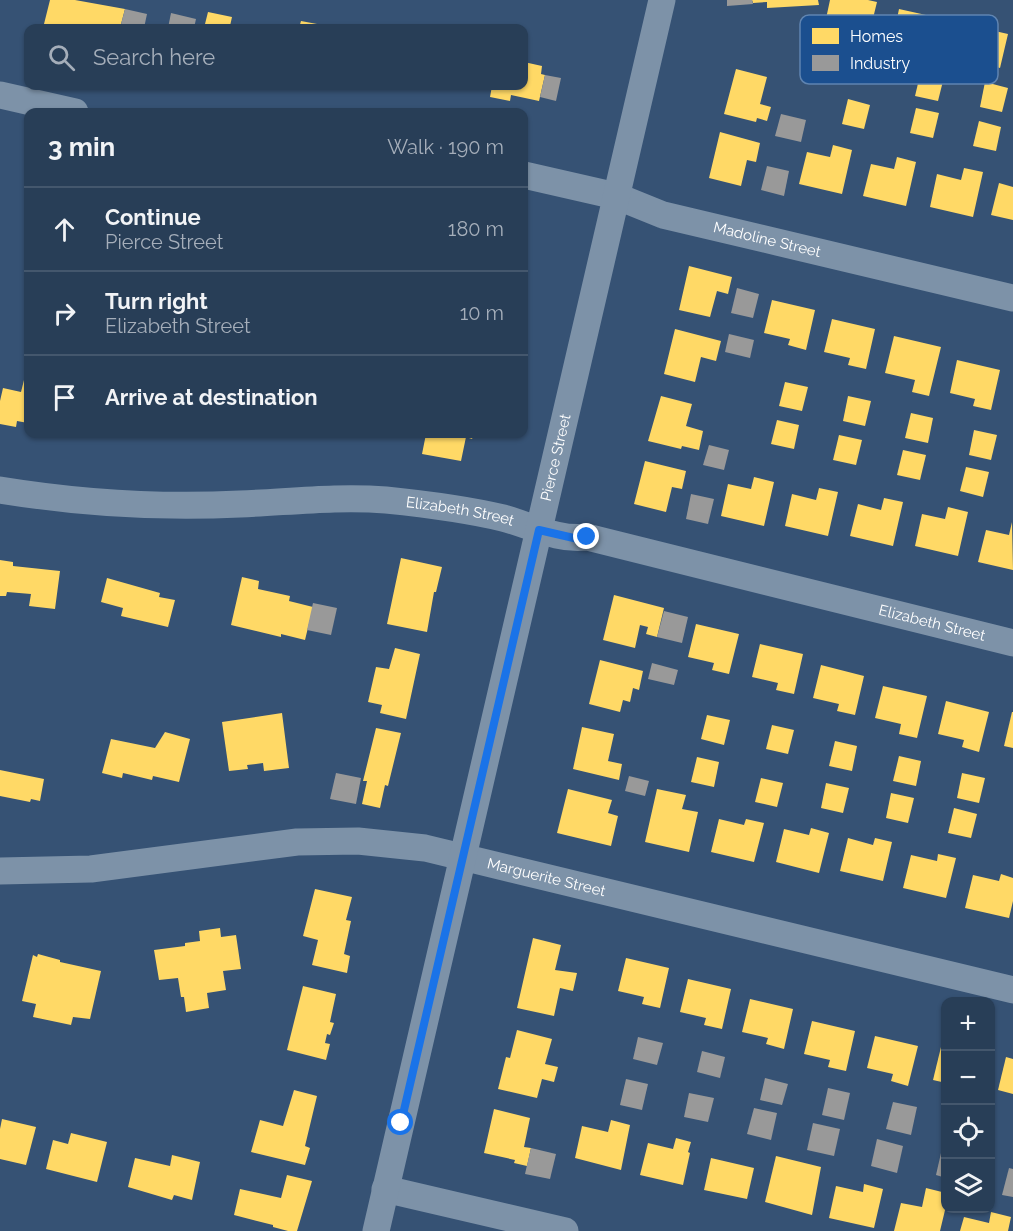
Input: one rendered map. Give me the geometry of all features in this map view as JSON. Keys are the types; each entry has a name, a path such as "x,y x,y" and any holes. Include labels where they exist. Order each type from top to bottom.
{"street":[{"name":"Pierce Street","path":"376,1231 662,0"},
{"path":"0,94 58,108"},
{"name":"Madoline Street","path":"528,175 616,196 663,215 1013,298"},
{"name":"Elizabeth Street","path":"0,490 55,499 113,504 240,504 306,500 383,500 432,505 505,519 578,539 587,537 1013,642"},
{"name":"Marguerite Street","path":"0,871 91,869 297,842 369,842 424,848 1013,990"},
{"path":"385,1189 565,1231"}],"building: Homes":[{"path":"50,0 75,0 125,9 121,24 44,24"},
{"path":"752,0 818,0 819,5 767,8 767,2 753,3"},
{"path":"830,0 877,2 874,15 827,15"},
{"path":"899,9 926,15 898,15"},
{"path":"208,12 232,17 230,24 205,24"},
{"path":"301,21 317,24 300,24"},
{"path":"998,32 1008,34 1000,68 998,67"},
{"path":"528,63 542,66 541,74 545,75 539,101 511,95 510,101 490,97 491,90 528,90"},
{"path":"736,69 767,77 760,104 771,107 767,121 757,118 756,122 724,114"},
{"path":"918,84 942,84 938,101 915,96"},
{"path":"985,84 1008,88 1002,112 980,107"},
{"path":"848,99 870,105 864,129 842,124"},
{"path":"916,108 939,113 933,138 910,133"},
{"path":"979,121 1001,127 996,151 973,146"},
{"path":"720,132 760,143 756,162 747,160 741,186 709,178"},
{"path":"833,145 852,150 842,194 799,184 807,152 830,157"},
{"path":"897,157 916,162 906,206 863,196 871,164 894,169"},
{"path":"964,168 983,172 973,217 930,207 937,174 961,180"},
{"path":"999,183 1013,187 1013,220 991,215"},
{"path":"689,266 732,277 728,294 717,291 710,317 679,310"},
{"path":"772,300 815,310 806,350 788,345 790,339 764,333"},
{"path":"832,319 875,329 866,369 848,365 850,358 824,352"},
{"path":"675,329 721,341 716,361 701,357 695,382 664,374"},
{"path":"894,336 941,347 929,396 912,392 915,380 885,373"},
{"path":"957,360 1000,370 991,410 973,406 975,399 950,393"},
{"path":"24,380 24,422 17,421 16,427 0,424 0,401 3,388 21,392"},
{"path":"785,382 808,387 802,411 779,406"},
{"path":"661,396 692,404 686,426 703,431 699,450 682,446 681,449 648,441"},
{"path":"848,396 871,401 865,426 843,421"},
{"path":"911,413 933,418 928,443 905,438"},
{"path":"777,420 799,425 794,449 771,444"},
{"path":"974,430 997,435 991,460 969,455"},
{"path":"839,435 862,440 856,465 833,460"},
{"path":"425,438 466,438 461,461 422,454"},
{"path":"903,450 926,455 920,480 897,475"},
{"path":"645,461 686,471 682,489 672,487 666,512 634,504"},
{"path":"966,467 989,472 983,497 960,491"},
{"path":"754,477 774,482 764,526 721,516 728,484 751,489"},
{"path":"819,488 838,492 828,536 785,526 792,494 816,500"},
{"path":"884,498 903,502 893,546 850,536 858,504 881,510"},
{"path":"948,507 968,512 958,556 915,546 922,514 945,519"},
{"path":"1012,522 1013,570 978,562 986,530 1009,535"},
{"path":"401,558 442,567 436,592 434,592 427,632 387,624"},
{"path":"0,560 13,562 13,566 60,571 55,609 29,606 31,594 7,592 6,596 0,596"},
{"path":"242,577 259,581 258,589 290,596 289,601 313,607 305,640 281,634 281,637 231,625"},
{"path":"107,578 160,593 159,597 175,600 168,627 121,616 123,608 101,602"},
{"path":"614,595 664,608 657,637 646,634 648,627 640,625 635,648 603,640"},
{"path":"696,624 739,634 729,674 712,670 714,663 688,657"},
{"path":"760,644 803,654 794,694 776,690 778,683 752,677"},
{"path":"395,648 420,654 406,719 380,713 382,705 368,702 376,667 389,669"},
{"path":"600,660 643,671 639,690 633,688 630,702 623,700 620,712 589,704"},
{"path":"821,665 864,676 855,715 837,711 839,704 813,698"},
{"path":"883,686 927,696 917,738 899,734 901,724 875,718"},
{"path":"946,701 989,712 979,752 962,747 964,740 938,734"},
{"path":"1013,712 1013,748 1004,746"},
{"path":"282,713 289,768 264,771 263,763 247,765 248,769 229,771 222,722"},
{"path":"707,715 730,720 724,745 701,739"},
{"path":"772,725 794,730 788,754 766,749"},
{"path":"582,727 614,734 608,761 622,764 619,780 573,769"},
{"path":"376,728 401,733 380,808 362,804 367,781 363,781"},
{"path":"165,732 190,739 179,782 153,776 152,780 123,773 122,778 102,773 111,739 155,748"},
{"path":"835,741 857,746 852,771 829,766"},
{"path":"899,756 921,761 916,786 893,781"},
{"path":"697,757 719,762 714,787 691,782"},
{"path":"0,770 44,779 40,801 31,799 30,802 0,796"},
{"path":"962,773 985,778 979,803 957,798"},
{"path":"761,778 783,783 777,807 755,802"},
{"path":"826,783 849,788 843,813 821,808"},
{"path":"568,789 612,800 608,813 618,816 611,846 557,833"},
{"path":"657,789 686,795 682,809 698,812 689,852 645,842"},
{"path":"891,793 914,798 908,823 886,818"},
{"path":"954,808 977,814 971,838 948,833"},
{"path":"719,819 744,825 746,819 764,823 754,862 711,852"},
{"path":"811,828 829,833 819,873 776,862 784,829 809,835"},
{"path":"848,838 873,845 875,838 892,842 883,881 840,871"},
{"path":"938,854 956,858 946,898 903,888 911,855 937,861"},
{"path":"1001,874 1013,878 1013,901 1009,918 965,908 973,875 999,881"},
{"path":"315,889 352,897 346,920 351,921 344,954 350,956 347,973 312,965 318,940 303,936"},
{"path":"220,928 221,937 236,935 241,969 223,971 226,990 207,993 209,1008 186,1012 178,978 159,980 154,950 185,946 185,943 200,941 199,931"},
{"path":"533,938 561,945 555,970 577,973 573,991 560,988 554,1016 517,1008"},
{"path":"38,954 60,960 60,962 101,971 90,1019 73,1017 71,1025 33,1017 36,1004 22,1001 33,955 37,957"},
{"path":"626,958 669,968 660,1008 642,1004 644,997 618,991"},
{"path":"688,979 731,989 722,1029 704,1025 706,1018 680,1012"},
{"path":"303,986 336,994 330,1022 334,1023 330,1035 327,1034 325,1043 330,1044 326,1060 287,1050"},
{"path":"750,999 793,1009 784,1049 766,1044 768,1038 742,1032"},
{"path":"812,1021 855,1031 846,1071 828,1067 830,1060 804,1054"},
{"path":"517,1030 552,1039 545,1064 558,1067 554,1082 542,1079 537,1098 498,1089 506,1057 510,1058"},
{"path":"875,1036 918,1046 908,1086 891,1081 893,1074 867,1068"},
{"path":"941,1047 941,1082 933,1080"},
{"path":"1006,1057 1013,1059 1013,1094 998,1090"},
{"path":"294,1090 317,1096 305,1146 310,1148 305,1165 251,1152 260,1120 283,1126"},
{"path":"494,1109 530,1118 524,1147 531,1148 527,1166 514,1163 515,1160 484,1153"},
{"path":"2,1119 36,1127 26,1165 0,1159"},
{"path":"611,1120 630,1125 621,1170 575,1158 582,1126 608,1132"},
{"path":"71,1133 107,1142 97,1182 46,1169 53,1140 68,1144"},
{"path":"676,1138 691,1142 683,1185 640,1175 648,1143 673,1149"},
{"path":"172,1155 200,1162 192,1200 174,1195 172,1200 128,1187 135,1158 170,1166"},
{"path":"776,1156 821,1167 812,1215 765,1202"},
{"path":"711,1158 754,1168 747,1199 704,1190"},
{"path":"287,1175 312,1181 297,1231 288,1231 234,1215 240,1189 281,1198"},
{"path":"864,1184 883,1189 874,1228 829,1218 836,1186 863,1192"},
{"path":"926,1188 941,1192 941,1213 944,1213 940,1231 894,1231 901,1203 922,1207"},
{"path":"991,1213 1011,1217 1008,1231 960,1231 964,1217 989,1223"}],"building: Industry":[{"path":"727,0 752,0 753,4 727,6"},
{"path":"125,9 147,14 145,24 121,24"},
{"path":"171,13 196,19 195,24 169,24"},
{"path":"545,75 561,78 556,101 540,97"},
{"path":"781,114 806,120 801,142 775,136"},
{"path":"767,166 789,171 784,196 761,190"},
{"path":"737,288 759,294 753,318 731,313"},
{"path":"729,334 754,340 750,358 725,352"},
{"path":"709,445 729,450 724,470 703,465"},
{"path":"691,494 714,499 708,524 686,519"},
{"path":"313,603 337,608 331,635 307,630"},
{"path":"664,611 688,617 682,643 657,637"},
{"path":"652,663 678,670 674,685 648,679"},
{"path":"336,773 361,778 356,804 330,799"},
{"path":"629,776 649,781 645,796 625,791"},
{"path":"638,1037 663,1043 657,1065 633,1059"},
{"path":"702,1051 725,1057 720,1078 697,1072"},
{"path":"765,1078 788,1084 782,1105 760,1100"},
{"path":"626,1079 648,1084 642,1110 620,1105"},
{"path":"828,1088 850,1093 844,1120 822,1115"},
{"path":"689,1093 714,1098 708,1122 684,1117"},
{"path":"893,1102 917,1107 911,1135 886,1129"},
{"path":"754,1108 777,1113 771,1140 747,1134"},
{"path":"813,1123 840,1129 834,1156 807,1150"},
{"path":"877,1139 903,1146 897,1173 871,1166"},
{"path":"531,1148 556,1154 550,1179 525,1174"},
{"path":"941,1153 941,1176 936,1175"},
{"path":"1009,1168 1013,1169 1013,1197 1002,1195"}],"route":[{"path":"401,1123 539,530 578,539 587,537"}]}
